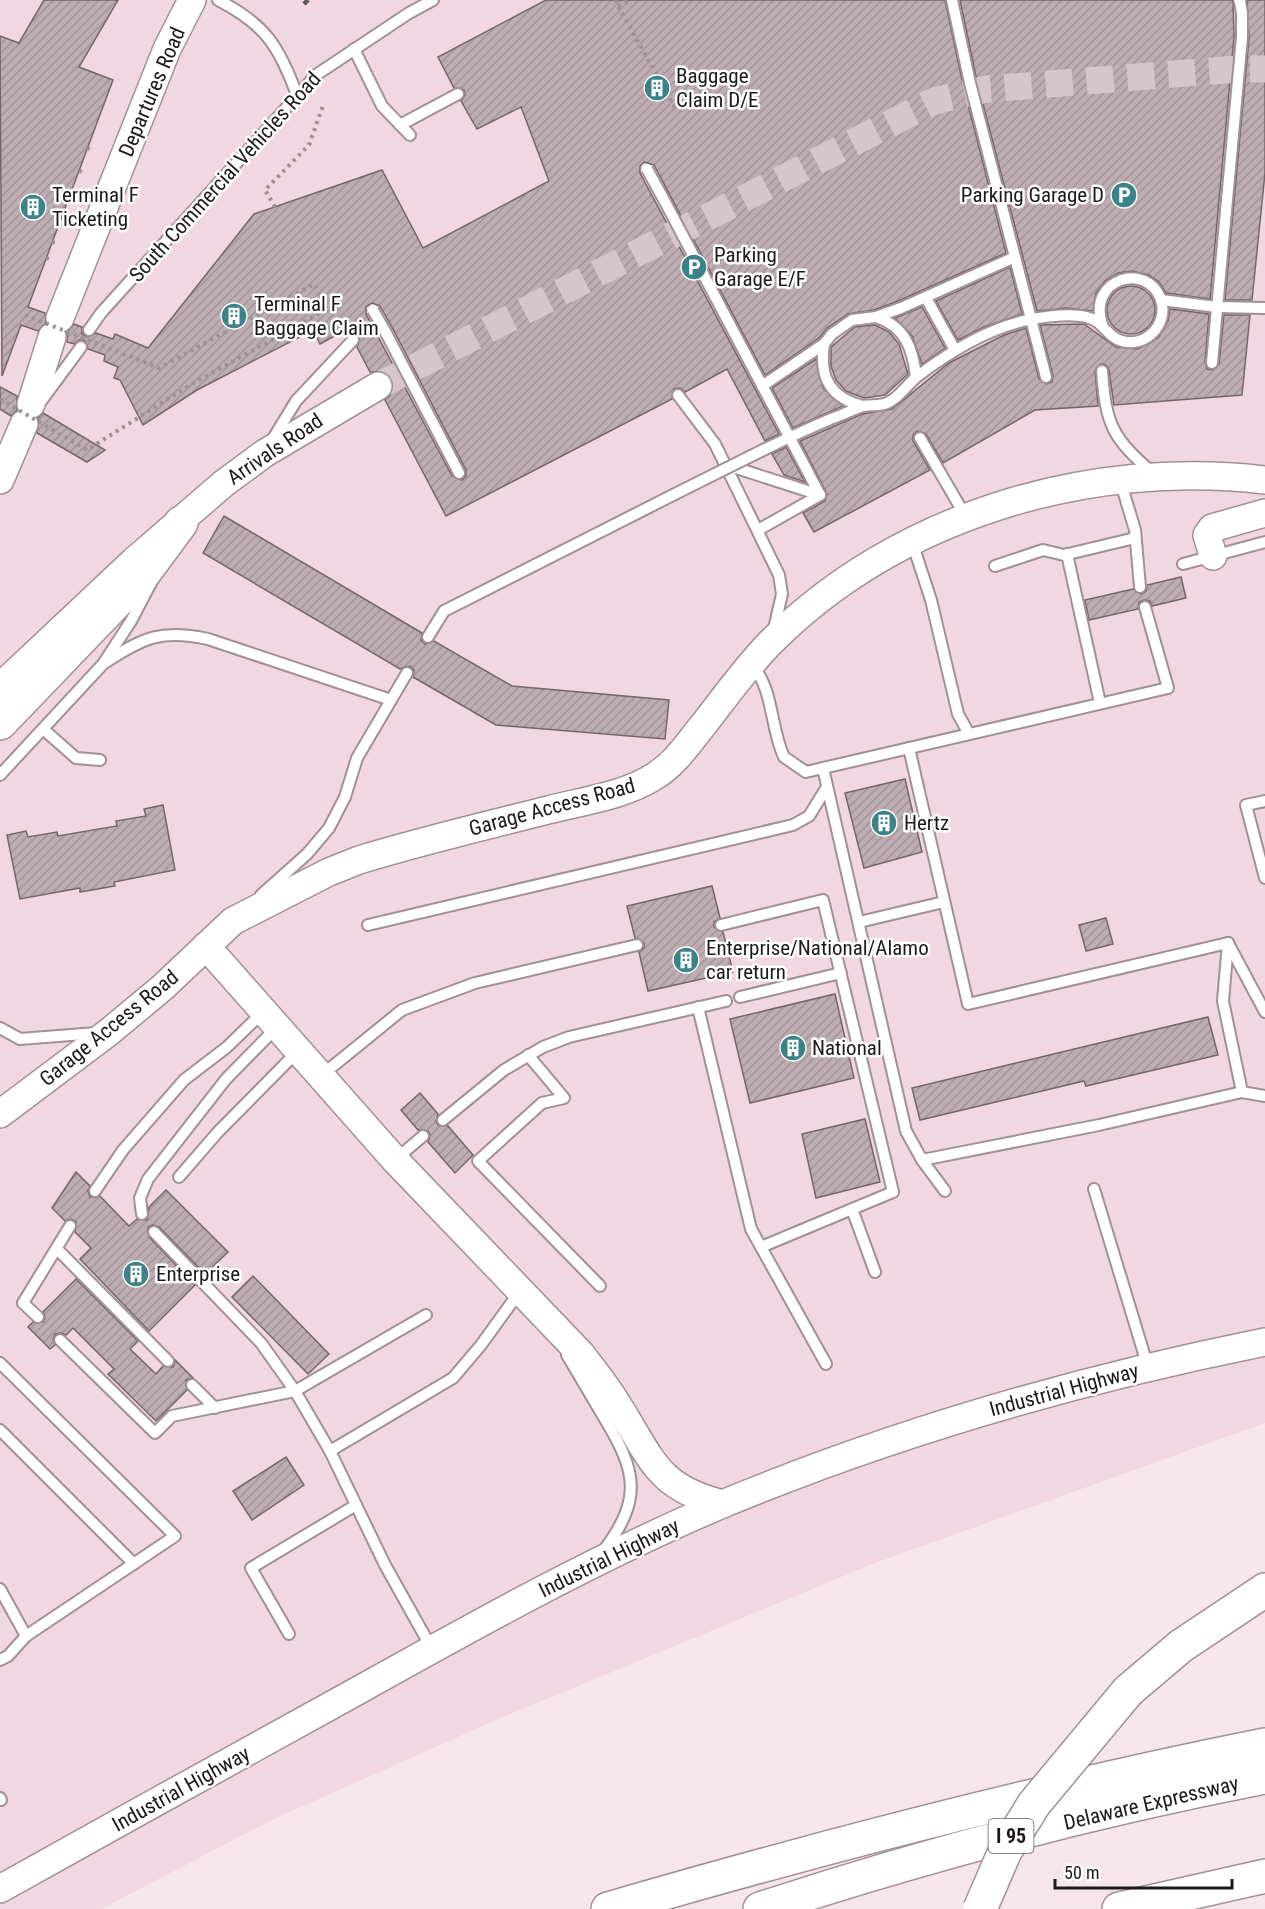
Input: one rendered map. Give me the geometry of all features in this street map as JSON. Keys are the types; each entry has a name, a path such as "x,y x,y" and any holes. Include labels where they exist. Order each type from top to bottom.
{"highway":[{"path":"0,723 144,573 181,523"},
{"path":"980,1909 1005,1851 1034,1804 1128,1691 1189,1640 1265,1590"},
{"path":"995,1909 1018,1857 1040,1817 1128,1691"},
{"path":"608,1909 976,1810 1164,1765 1265,1745"},
{"name":"Delaware Expressway","path":"760,1909 917,1861 1082,1817 1265,1778"},
{"path":"1119,1909 1265,1876"}],"street":[{"name":"Departures Road","path":"0,480 30,412 56,327 167,49 192,0"},
{"name":"Arrivals Road","path":"0,687 134,561 181,523 223,484 266,453 378,386"},
{"name":"Garage Access Road","path":"0,1114 109,1032 163,987 233,921 329,872 359,860 612,794 646,782 674,761 751,664 770,644 841,584 912,542 966,517 1036,496 1120,480 1156,476 1209,475 1265,480"},
{"path":"1213,556 1207,535 1212,528 1265,513"},
{"path":"206,946 395,1160 581,1354 608,1388 659,1471 692,1496 723,1504"},
{"name":"Industrial Highway","path":"4,1884 432,1649 594,1564 723,1504 829,1463 977,1413 1148,1368 1265,1342"}],"lane":[{"path":"218,0 257,24 271,38 283,58 297,95"},
{"name":"South Commercial Vehicles Road","path":"89,330 101,313 316,75 434,0"},
{"path":"952,0 970,82 1046,377"},
{"path":"1212,363 1242,37 1241,5"},
{"path":"354,49 382,106 410,135"},
{"path":"400,125 458,94"},
{"path":"647,168 820,495"},
{"path":"762,386 824,344 832,334 852,320 876,317 926,298 1015,257"},
{"path":"428,637 444,611 730,466 789,437 863,406 892,402 916,376 955,350 997,331 1032,319 1080,316 1102,324 1119,340 1144,339 1158,328 1162,314 1161,300 1154,289 1140,280 1131,278 1117,280 1100,299 1098,307 1102,324"},
{"path":"926,298 955,350"},
{"path":"1161,300 1217,307 1265,308"},
{"path":"373,310 459,472"},
{"path":"876,317 886,320 904,335 914,357 916,376"},
{"path":"266,453 296,401 353,340"},
{"path":"824,344 823,365 830,386 844,400 863,406"},
{"path":"30,412 81,346"},
{"path":"1102,370 1105,406 1114,433 1156,476"},
{"path":"678,395 715,444 758,530 782,585 780,604 770,644"},
{"path":"920,438 966,517"},
{"path":"730,466 820,495"},
{"path":"1120,480 1136,538 1140,587"},
{"path":"758,530 820,495"},
{"path":"0,775 103,664 142,603 181,523"},
{"path":"995,566 1044,550 1067,554 1136,538"},
{"path":"912,542 931,600 958,714 969,734"},
{"path":"1183,564 1265,542"},
{"path":"1067,554 1100,704"},
{"path":"751,664 760,674 784,757 806,772 1168,688 1145,607"},
{"path":"103,664 145,639 164,634 184,634 208,639 391,700"},
{"path":"233,921 322,837 345,797 357,758 407,673"},
{"path":"42,729 76,758 100,760"},
{"path":"909,748 968,1004 1228,943"},
{"path":"823,768 906,1131 922,1160 945,1191"},
{"path":"368,925 793,825 809,816 827,787"},
{"path":"1265,801 1246,805 1265,878"},
{"path":"721,925 823,900 893,1192 761,1247"},
{"path":"858,922 944,902"},
{"path":"1228,943 1265,1012"},
{"path":"1228,943 1223,1001 1242,1092"},
{"path":"320,1077 402,1010 475,983 637,945"},
{"path":"740,997 841,973"},
{"path":"443,1120 492,1080 528,1055 568,1038 726,1001"},
{"path":"698,1007 751,1229 826,1364"},
{"path":"94,1191 123,1150 184,1080 227,1047 271,1018"},
{"path":"142,1214 141,1192 153,1172 271,1018"},
{"path":"0,1027 20,1040 109,1032"},
{"path":"179,1177 218,1131 299,1051"},
{"path":"528,1055 564,1098 542,1103 478,1161 600,1286"},
{"path":"922,1160 1099,1125 1242,1092 1265,1096"},
{"path":"395,1160 423,1136"},
{"path":"1094,1189 1148,1368"},
{"path":"852,1209 875,1272"},
{"path":"38,1317 23,1303 70,1227"},
{"path":"154,1232 261,1343 295,1391 330,1450 385,1565 432,1649"},
{"path":"57,1249 168,1361"},
{"path":"330,1450 453,1378 482,1345 520,1291"},
{"path":"541,1311 621,1445 630,1469 632,1495 623,1518 594,1564"},
{"path":"60,1340 156,1432 172,1416 295,1391 426,1315"},
{"path":"0,1363 175,1536 26,1636 8,1656 0,1660"},
{"path":"192,1385 215,1408"},
{"path":"0,1430 134,1564"},
{"path":"289,1634 251,1568 356,1505"},
{"path":"0,1589 26,1636"}],"path":[{"path":"615,0 675,110"},
{"path":"618,6 629,0"},
{"path":"276,207 265,190 309,145 324,103"},
{"path":"87,148 93,151"},
{"path":"79,171 85,173"},
{"path":"52,242 59,244"},
{"path":"46,258 53,260"},
{"path":"25,315 159,368 314,284 327,309"},
{"path":"0,399 87,450 185,388 334,304"}],"shaded area":[{"path":"0,0 1265,0 1265,1423 875,1563 496,1720 274,1819 101,1909 0,1909"}],"building":[{"name":"Terminal F Ticketing","path":"44,0 118,0 79,67 113,80 28,307 45,313 46,323 38,331 21,325 2,376 0,36 19,43"},
{"name":"Parking Garage E/F","path":"546,0 945,0 963,85 1006,253 898,301 874,310 848,314 827,328 819,338 765,375 654,165 644,162 640,166 640,173 779,434 765,441 727,369 685,392 680,388 674,389 672,399 446,516 385,400 392,393 392,379 385,372 370,372 357,347 360,337 355,333 350,333 347,329 320,344 313,330 197,390 143,425 120,380 114,378 118,367 104,361 105,355 88,349 85,341 79,340 74,344 67,342 67,332 74,324 82,327 82,334 88,337 96,333 113,339 115,334 148,348 254,214 382,170 423,248 549,181 521,107 477,129 461,101 465,95 464,90 454,88 438,57","holes":["372,303 380,306 466,470 466,476 462,480 452,476 366,314 366,307"]},
{"path":"960,0 1233,0 1234,37 1210,299 1166,293 1159,282 1149,275 1132,271 1118,273 1105,281 1096,293 1093,311 1066,308 1037,311 977,81"},
{"path":"1247,0 1265,0 1265,173 1252,300 1225,300 1249,38"},
{"path":"1010,267 1022,314 984,327 958,340 936,301"},
{"path":"1131,286 1148,293 1155,310 1148,327 1131,334 1114,327 1107,310 1114,293"},
{"path":"922,307 945,348 922,364 912,336 895,318"},
{"path":"1170,309 1209,314 1205,362 1207,369 1212,370 1219,364 1224,315 1250,315 1242,395 1114,405 1109,370 1106,365 1101,364 1095,371 1098,406 1035,410 943,463 926,434 917,431 913,435 913,441 930,470 814,532 803,513 825,501 827,494 800,441 862,414 892,409 949,363 1004,335 1026,328 1039,379 1047,384 1052,382 1053,376 1040,325 1084,324 1116,347 1138,349 1158,338 1168,321"},
{"path":"875,325 889,332 899,344 908,374 885,395 864,398 846,391 836,380 831,366 831,347 855,327"},
{"path":"816,359 823,388 843,406 793,428 772,388"},
{"path":"0,387 17,396 17,410 11,416 0,409"},
{"path":"43,413 105,450 87,462 37,433 38,418"},
{"path":"786,447 805,482 784,475 772,454"},
{"path":"224,516 422,633 421,640 425,644 434,641 512,686 669,700 665,739 496,725 413,677 414,670 410,666 400,669 203,553"},
{"path":"1181,577 1186,598 1152,606 1150,601 1144,600 1139,602 1138,609 1089,620 1085,600 1133,589 1141,594 1146,591 1147,585"},
{"name":"Hertz","path":"905,779 922,852 864,868 845,793"},
{"path":"163,805 175,870 114,882 115,886 80,892 80,888 20,899 7,835 26,831 28,837 57,832 58,836 117,826 116,821 146,816 144,809"},
{"name":"Enterprise/National/Alamo car return","path":"712,886 720,918 714,922 714,927 723,932 733,972 648,991 639,952 644,948 644,943 635,938 627,906"},
{"path":"1106,918 1113,944 1086,951 1079,925"},
{"name":"National","path":"835,994 854,1078 750,1103 730,1019"},
{"path":"1208,1017 1218,1055 1086,1086 1084,1081 920,1120 912,1088"},
{"path":"420,1093 438,1114 436,1121 438,1125 448,1126 473,1155 455,1173 428,1142 430,1135 428,1131 418,1130 401,1110"},
{"path":"865,1119 880,1182 816,1198 802,1134"},
{"name":"Enterprise","path":"76,1172 90,1186 88,1191 90,1197 100,1196 129,1226 137,1219 147,1220 149,1207 166,1190 228,1252 205,1274 159,1227 153,1225 148,1227 149,1237 195,1285 149,1331 80,1259 91,1248 75,1232 76,1222 71,1219 65,1221 52,1208"},
{"path":"253,1276 329,1354 308,1374 232,1297"},
{"path":"76,1279 138,1341 130,1349 156,1374 163,1366 173,1367 175,1360 193,1378 186,1380 187,1390 156,1421 108,1374 114,1369 73,1328 66,1335 55,1334 53,1339 55,1345 50,1349 28,1327 33,1322 43,1322 45,1318 43,1312"},
{"path":"286,1457 304,1485 252,1520 233,1491"}],"tunnel":[{"path":"378,386 934,101 987,89 1237,69 1265,69"}],"railway":[{"path":"304,4 308,0"}],"place":[{"name":"Baggage Claim D/E","path":"657,88"},
{"name":"Parking Garage D","path":"1124,195"},
{"name":"Terminal F Ticketing","path":"33,207"},
{"name":"Parking Garage E/F","path":"694,267"},
{"name":"Terminal F Baggage Claim","path":"234,316"},
{"name":"Hertz","path":"884,823"},
{"name":"Enterprise/National/Alamo car return","path":"686,960"},
{"name":"National","path":"793,1048"},
{"name":"Enterprise","path":"136,1274"}]}
